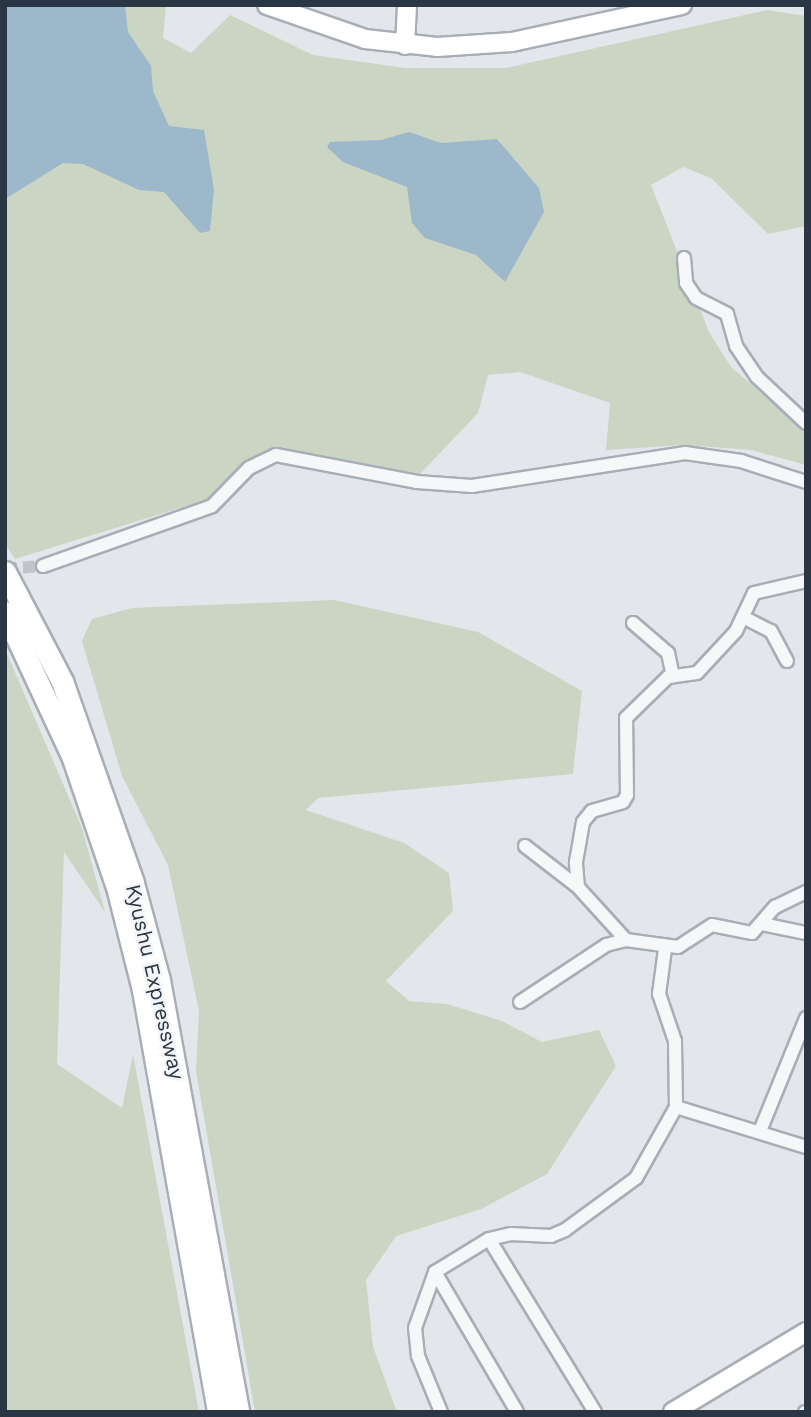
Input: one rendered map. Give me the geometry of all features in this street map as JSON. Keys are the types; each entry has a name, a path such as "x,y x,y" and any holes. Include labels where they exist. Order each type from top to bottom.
{"highway":[{"name":"Kyushu Expressway","path":"5,572 62,681 130,872 159,980 218,1412"},
{"name":"Kyushu Expressway","path":"5,612 73,758 117,887 143,990 237,1412"}],"street":[{"path":"267,5 328,30 405,44 512,42 648,8 682,5"},
{"path":"405,44 407,5"},
{"path":"684,258 686,283 696,298 727,314 736,345 757,377 806,423"},
{"path":"43,566 212,506 249,468 276,455 417,482 472,486 685,453 741,460 806,482"},
{"path":"578,887 583,822 592,811 623,802 627,795 626,718 644,695 673,676 697,673 743,617 754,593 806,581"},
{"path":"743,617 771,631 787,661"},
{"path":"633,623 668,653 673,676"},
{"path":"525,846 578,887 626,940"},
{"path":"520,1002 606,945 626,940 665,949 678,947 712,925 752,933 775,906 806,892"},
{"path":"762,924 806,933"},
{"path":"441,1412 418,1356 415,1328 435,1272 489,1240 510,1234 551,1236 565,1230 636,1178 677,1107 675,1041 659,994 665,949"},
{"path":"760,1131 806,1018"},
{"path":"677,1107 806,1147"},
{"path":"489,1240 596,1412"},
{"path":"435,1272 517,1412"},
{"path":"674,1412 806,1332"}],"green space":[{"path":"5,5 166,5 163,38 191,53 230,15 313,55 405,68 506,68 767,10 806,16 806,226 768,234 711,178 683,167 651,185 709,332 731,367 806,432 806,465 751,450 684,445 606,450 610,403 520,372 488,375 478,413 420,474 267,449 209,499 15,559 5,544"},
{"path":"334,600 478,632 582,691 573,774 318,798 306,810 404,843 449,873 453,911 386,981 409,1001 447,1004 502,1021 542,1042 599,1030 616,1066 547,1174 481,1209 396,1236 366,1280 373,1347 397,1412 255,1412 196,1071 199,1011 168,865 122,776 82,641 92,619 132,608"},
{"path":"5,649 82,828 105,912 64,852 57,1064 122,1108 133,1054 199,1412 5,1412"}],"water":[{"path":"5,5 125,5 128,32 151,66 153,91 169,126 204,130 214,190 210,231 200,233 164,192 139,190 83,164 63,163 5,199"},
{"path":"409,132 441,143 497,139 539,188 544,212 505,282 476,255 425,238 412,223 407,187 343,162 327,147 330,142 381,140"}],"tunnel":[{"path":"5,569 43,566"}]}
